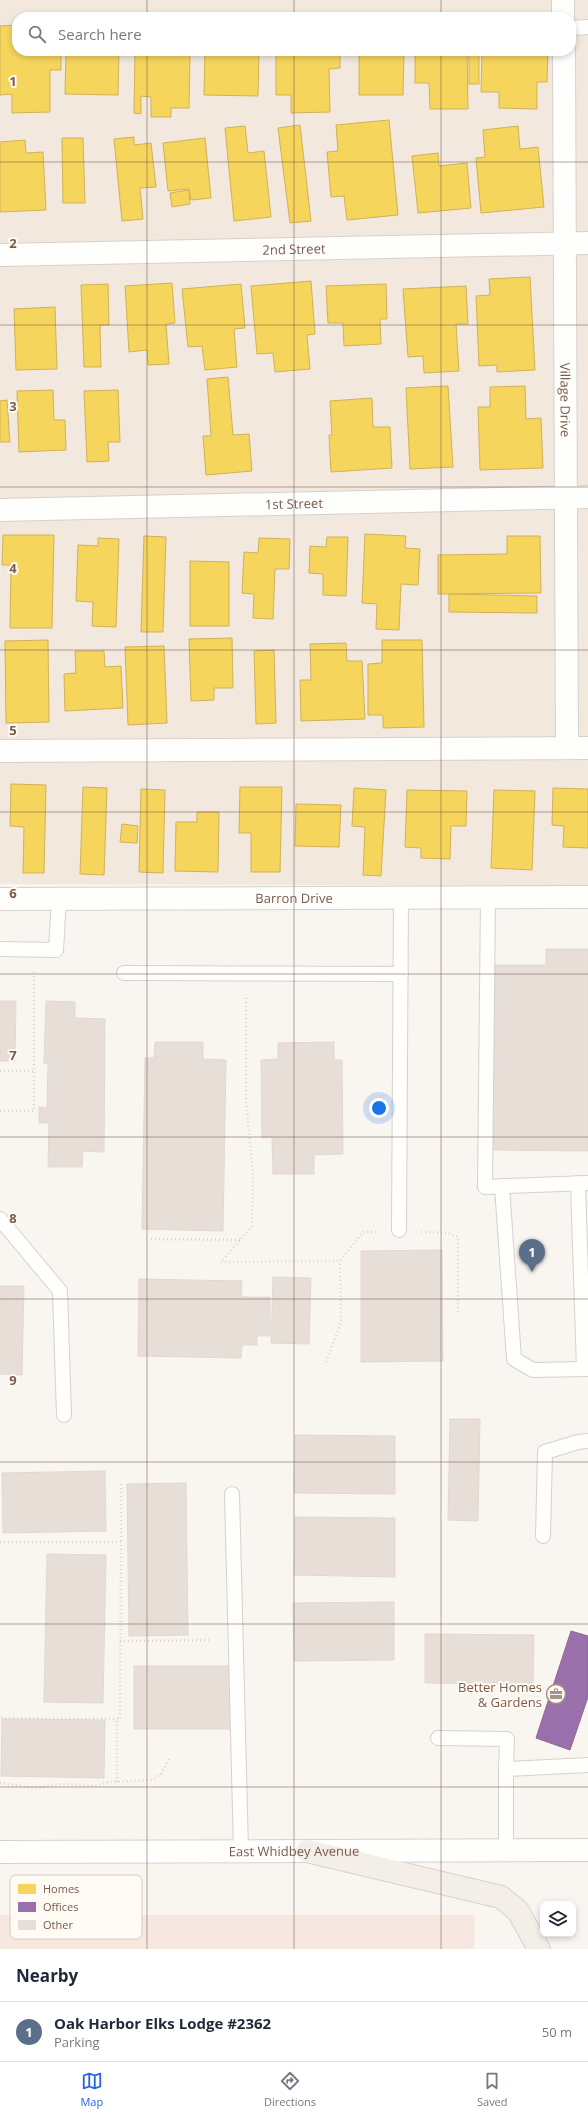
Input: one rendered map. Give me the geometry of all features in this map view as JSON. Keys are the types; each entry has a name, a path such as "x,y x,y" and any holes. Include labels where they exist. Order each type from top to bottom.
{"main road":[{"path":"307,1851 501,1897 518,1911 539,1949"}],"street":[{"path":"563,0 564,12"},
{"name":"Village Drive","path":"564,56 565,497 578,748"},
{"name":"2nd Street","path":"0,254 588,243"},
{"name":"1st Street","path":"0,510 588,497"},
{"path":"0,751 578,748"},
{"name":"Barron Drive","path":"0,899 588,897"},
{"name":"East Whidbey Avenue","path":"0,1852 588,1850"}],"lane":[{"path":"576,28 588,27"},
{"path":"488,897 485,1187 502,1186 583,1183 586,1369 533,1370 514,1359 502,1186"},
{"path":"399,1231 401,898"},
{"path":"0,949 56,950 59,899"},
{"path":"124,973 401,974"},
{"path":"0,1219 60,1291 64,1415"},
{"path":"543,1536 545,1452 578,1442 588,1441"},
{"path":"232,1494 240,1851"},
{"path":"438,1738 507,1739 506,1850"},
{"path":"506,1769 588,1765"}],"path":[{"path":"0,1111 34,1112 34,950"},
{"path":"246,973 246,1101 253,1175 252,1226 220,1262 340,1261"},
{"path":"0,1071 34,1071"},
{"path":"326,1362 341,1322 340,1261 363,1232 399,1231 448,1233 458,1237 458,1315"},
{"path":"152,1239 240,1240"},
{"path":"117,1782 117,1719 120,1719 121,1484"},
{"path":"0,1542 121,1542"},
{"path":"120,1641 236,1640"},
{"path":"0,1718 117,1719"},
{"path":"0,1783 34,1788 64,1784 95,1786 117,1782 152,1780 161,1774 169,1759"}],"shaded area":[{"path":"0,0 588,0 588,886 0,884"},
{"path":"0,1915 10,1915 10,1939 142,1939 142,1915 475,1915 474,1949 0,1949"}],"building: Homes":[{"path":"12,25 12,56 61,56 61,70 50,70 50,112 12,113 12,94 0,95 0,26"},
{"path":"66,56 119,56 118,95 65,94"},
{"path":"135,56 190,56 189,108 171,108 171,117 151,117 151,97 141,96 141,114 134,113"},
{"path":"205,56 259,56 258,96 204,95"},
{"path":"276,56 340,56 340,68 329,69 330,112 291,113 291,95 276,95"},
{"path":"359,56 404,56 403,95 359,95"},
{"path":"415,56 467,56 468,109 430,109 429,83 415,83"},
{"path":"469,56 479,56 479,84 469,84"},
{"path":"482,56 548,56 547,82 537,82 537,109 499,108 499,92 481,92"},
{"path":"389,120 398,215 347,220 344,196 331,197 327,152 338,151 336,125"},
{"path":"300,125 311,221 290,223 278,128"},
{"path":"245,126 248,153 264,151 271,217 234,221 225,128"},
{"path":"518,126 520,149 538,147 544,207 481,213 476,158 485,157 483,130"},
{"path":"134,137 134,145 151,143 156,187 140,188 143,219 122,221 114,139"},
{"path":"62,138 83,138 85,203 63,203"},
{"path":"205,138 211,198 191,200 189,189 168,191 163,143"},
{"path":"25,140 26,153 43,152 46,210 0,212 0,142"},
{"path":"438,153 439,166 467,163 471,208 418,213 412,156"},
{"path":"189,190 190,204 172,207 170,193"},
{"path":"530,277 535,370 497,372 497,365 479,366 476,296 490,295 489,279"},
{"path":"311,281 315,334 307,335 310,369 275,372 273,353 257,354 251,286"},
{"path":"172,283 175,323 166,324 169,364 148,365 147,350 129,352 125,286"},
{"path":"108,284 109,325 100,325 101,367 84,367 81,285"},
{"path":"241,284 245,328 234,329 237,367 205,370 202,346 188,347 182,289"},
{"path":"386,284 387,319 380,319 381,344 344,346 343,323 328,323 326,286"},
{"path":"466,286 468,324 456,324 459,371 424,373 423,356 408,357 403,289"},
{"path":"55,307 57,369 16,370 14,309"},
{"path":"228,377 233,435 249,434 252,471 206,475 203,436 211,436 207,379"},
{"path":"448,386 453,467 410,469 406,388"},
{"path":"525,386 526,419 541,418 543,468 480,470 478,407 490,407 490,387"},
{"path":"53,390 54,420 65,420 66,450 19,452 17,391"},
{"path":"118,390 120,442 108,442 109,461 87,462 84,391"},
{"path":"372,398 373,427 390,427 392,468 331,472 329,435 332,435 330,401"},
{"path":"7,400 10,442 0,442 0,401"},
{"path":"365,534 406,536 405,548 420,549 418,585 401,584 399,630 376,629 377,604 362,603"},
{"path":"3,535 54,535 52,628 10,628 11,565 2,565"},
{"path":"144,536 166,537 163,632 141,632"},
{"path":"507,536 540,536 541,593 438,594 438,555 507,554"},
{"path":"327,537 348,537 346,596 323,595 323,574 309,573 310,546 326,547"},
{"path":"98,538 119,539 116,627 92,626 93,602 76,601 78,545 98,546"},
{"path":"259,538 290,539 289,569 275,569 273,619 253,618 254,594 242,593 244,552 258,553"},
{"path":"190,561 229,562 229,626 190,626"},
{"path":"449,594 537,596 537,613 449,612"},
{"path":"232,638 233,688 214,688 214,700 191,701 189,639"},
{"path":"48,640 49,722 6,723 5,641"},
{"path":"382,640 422,640 424,727 383,728 383,715 368,715 368,664 382,663"},
{"path":"346,643 347,661 362,661 365,719 301,721 300,680 311,680 310,644"},
{"path":"164,646 167,723 128,725 125,647"},
{"path":"274,650 276,723 256,724 254,651"},
{"path":"75,651 104,651 105,667 121,666 123,708 65,711 64,674 76,673"},
{"path":"11,784 46,785 44,873 23,873 24,827 10,826"},
{"path":"83,787 107,788 104,875 80,874"},
{"path":"240,787 282,787 280,872 251,872 251,833 239,833"},
{"path":"354,788 386,790 381,876 363,875 365,827 352,826"},
{"path":"553,788 588,789 588,848 563,847 564,826 552,825"},
{"path":"141,789 165,790 163,873 139,872"},
{"path":"407,790 467,791 466,826 451,826 450,859 421,858 421,848 405,847"},
{"path":"494,790 535,791 532,870 491,868"},
{"path":"296,804 341,805 339,847 295,846"},
{"path":"197,812 219,812 218,872 175,871 176,822 197,822"},
{"path":"122,824 138,826 137,843 120,842"}],"building: Offices":[{"path":"571,1631 588,1636 588,1697 570,1750 536,1738"}],"building: Other":[{"path":"546,949 588,949 588,1151 493,1150 495,965 546,965"},
{"path":"0,1001 16,1001 15,1061 0,1061"},
{"path":"46,1001 75,1002 75,1018 105,1019 104,1152 83,1151 82,1167 48,1167 49,1123 39,1123 39,1107 47,1108 48,1063 44,1063"},
{"path":"155,1042 203,1042 203,1059 226,1060 223,1231 142,1229 145,1058 154,1058"},
{"path":"334,1042 334,1060 342,1060 343,1154 314,1155 314,1174 273,1174 272,1137 262,1138 261,1060 278,1059 278,1043"},
{"path":"442,1250 443,1361 361,1362 361,1251"},
{"path":"273,1277 311,1278 309,1344 271,1343"},
{"path":"139,1279 242,1281 241,1297 270,1297 270,1336 257,1336 257,1345 242,1345 241,1358 138,1356"},
{"path":"0,1286 24,1286 22,1375 0,1374"},
{"path":"450,1419 480,1419 478,1521 448,1520"},
{"path":"295,1435 395,1436 395,1494 294,1493"},
{"path":"105,1471 106,1531 3,1533 2,1473"},
{"path":"186,1483 188,1635 129,1636 127,1484"},
{"path":"295,1517 395,1518 395,1577 294,1575"},
{"path":"47,1554 106,1555 103,1703 44,1702"},
{"path":"394,1602 394,1660 294,1661 293,1603"},
{"path":"425,1634 534,1635 533,1684 425,1683"},
{"path":"134,1666 236,1666 236,1729 134,1729"},
{"path":"2,1719 105,1720 104,1778 1,1776"}],"place":[{"name":"Oak Harbor Elks Lodge #2362","path":"532,1272"},
{"name":"Better Homes & Gardens","path":"556,1694"}]}
